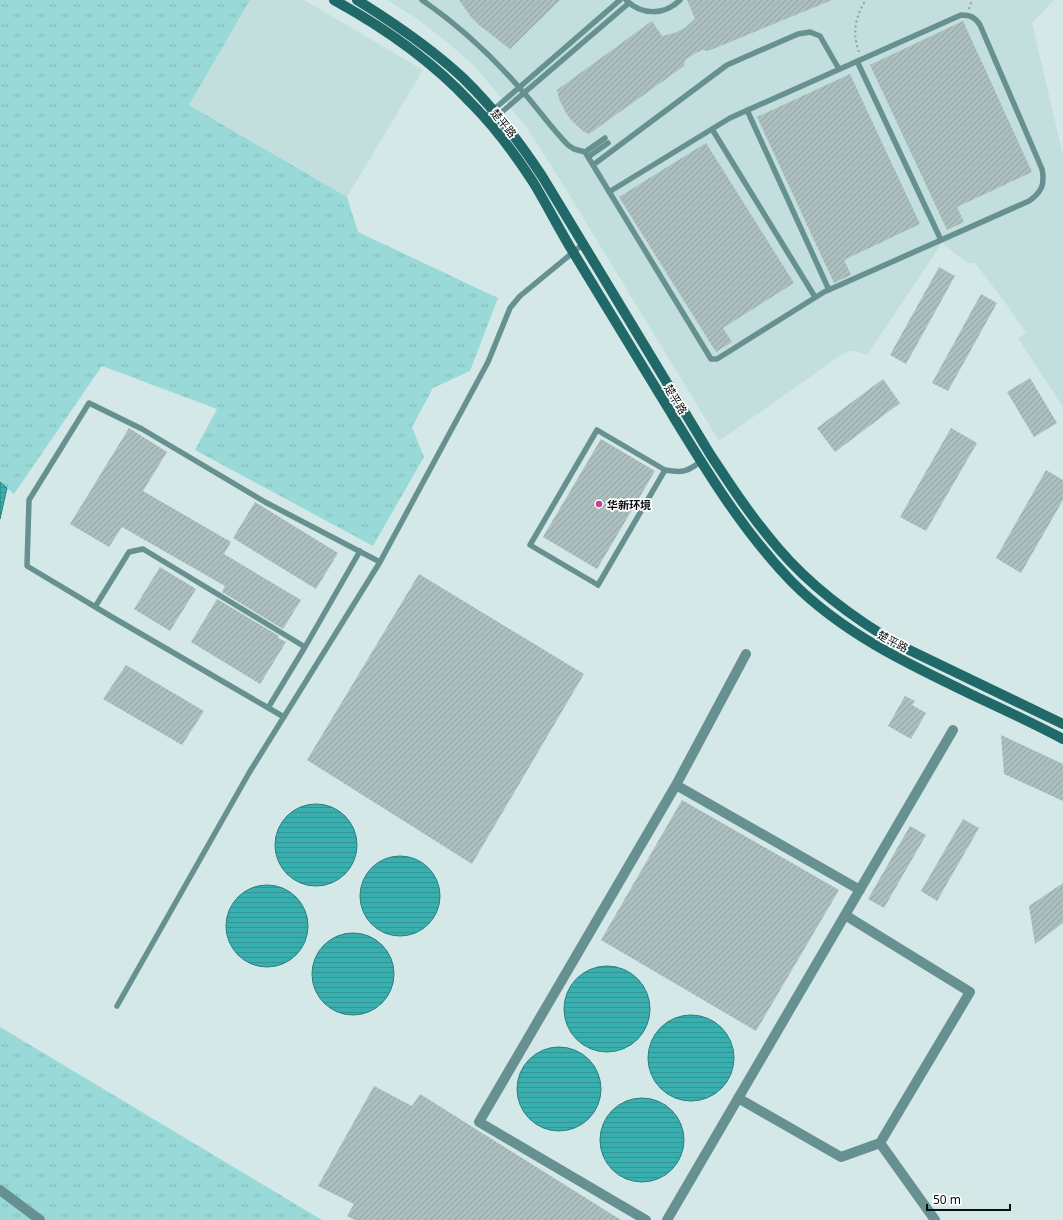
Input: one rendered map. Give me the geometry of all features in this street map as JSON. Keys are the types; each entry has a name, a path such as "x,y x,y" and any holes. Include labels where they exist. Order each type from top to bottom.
{"main road":[{"name":"楚平路","path":"334,0 382,28 420,55 487,120 512,152 532,182 700,462 736,516 769,557 808,598 870,642 938,678 1063,739"},
{"name":"楚平路","path":"357,0 393,23 446,63 495,113 528,155 727,481 778,548 800,571 816,586 878,633 922,656 1063,724"}],"street":[{"path":"646,1220 479,1122 676,785 746,654"},
{"path":"667,1220 953,730"},
{"path":"676,785 860,890"},
{"path":"738,1098 841,1157 880,1143 970,992 846,914"},
{"path":"880,1143 935,1220"},
{"path":"0,1190 40,1220"}],"lane":[{"path":"422,0 443,15 486,52 519,87 565,142 574,149 586,155 711,359 717,359 815,297 1029,200 1038,195 1044,184 1042,169 980,25 974,18 968,15 961,15 730,118 609,192"},
{"path":"487,120 519,87 620,0"},
{"path":"495,113 524,93 627,1 640,10 652,12 665,10 680,0"},
{"path":"593,165 727,65 798,34 810,32 820,36 839,69"},
{"path":"859,60 941,240"},
{"path":"747,110 829,290"},
{"path":"712,129 815,297"},
{"path":"586,155 606,141"},
{"path":"117,1006 249,773 380,562 488,362 510,308 520,296 582,245"},
{"path":"284,717 27,566 29,500 89,403 142,429 265,502 380,562"},
{"path":"665,470 598,584 530,545 597,430 665,470 690,470 700,462"},
{"path":"95,607 128,552 143,549 305,647"},
{"path":"268,708 360,551"}],"path":[{"path":"859,60 855,33 857,17 866,0"}],"shaded area":[{"path":"250,0 304,0 423,70 347,197 189,105"},
{"path":"387,0 1054,0 1032,23 1063,155 1063,407 1018,338 1026,333 1004,301 975,263 967,263 942,243 867,355 855,351 849,351 843,354 719,441 554,170 524,124 473,65 447,42 416,18"},
{"path":"0,482 7,488 0,519"},
{"path":"316,804 332,807 345,816 354,829 357,845 354,861 345,874 332,883 316,886 300,883 287,874 278,861 275,845 278,829 287,816 300,807"},
{"path":"400,856 415,859 428,868 437,881 440,896 437,911 428,924 415,933 400,936 385,933 372,924 363,911 360,896 363,881 372,868 385,859"},
{"path":"267,885 283,888 296,897 305,910 308,926 305,942 296,955 283,964 267,967 251,964 238,955 229,942 226,926 229,910 238,897 251,888"},
{"path":"345,933 361,933 376,940 387,951 394,966 394,982 391,990 382,1003 369,1012 361,1015 345,1015 330,1008 319,997 312,982 312,966 319,951 330,940"},
{"path":"607,966 623,969 631,973 643,985 647,993 650,1009 647,1025 643,1033 631,1045 623,1049 607,1052 591,1049 583,1045 571,1033 567,1025 564,1009 567,993 571,985 583,973 591,969"},
{"path":"691,1015 707,1018 715,1022 727,1034 731,1042 734,1058 731,1074 727,1082 715,1094 707,1098 691,1101 675,1098 667,1094 655,1082 651,1074 648,1058 651,1042 655,1034 667,1022 675,1018"},
{"path":"559,1047 575,1050 589,1059 598,1073 601,1089 598,1105 589,1119 575,1128 559,1131 543,1128 529,1119 520,1105 517,1089 520,1073 529,1059 543,1050"},
{"path":"642,1098 658,1101 672,1110 681,1124 684,1140 681,1156 672,1170 658,1179 642,1182 626,1179 612,1170 603,1156 600,1140 603,1124 612,1110 626,1101"}],"green space":[{"path":"0,0 250,0 189,105 347,197 358,232 498,298 470,371 433,388 412,427 424,457 373,546 195,450 217,409 102,366 14,494 0,482"},
{"path":"0,1027 322,1220 0,1220"}],"building":[{"path":"459,0 560,0 510,49 479,25 471,17"},
{"path":"687,0 832,0 708,51 702,50 694,54 685,60 684,66 589,134 584,132 566,113 559,99 557,90 652,21 662,36 675,33 686,27 695,19"},
{"path":"963,21 1032,172 957,207 964,222 947,230 870,65"},
{"path":"850,74 920,224 844,260 851,275 834,283 757,117"},
{"path":"706,143 794,283 723,328 732,342 716,352 619,197"},
{"path":"939,267 955,276 906,364 890,355"},
{"path":"981,294 997,303 948,391 932,383"},
{"path":"1030,378 1057,423 1034,437 1007,392"},
{"path":"883,379 900,403 835,452 817,428"},
{"path":"129,428 167,452 143,491 231,542 224,554 301,600 283,629 222,592 225,586 122,527 109,547 70,524"},
{"path":"951,428 977,443 926,531 900,517"},
{"name":"华新环境","path":"601,439 655,471 597,569 543,537"},
{"path":"1046,470 1063,480 1063,500 1021,573 996,558"},
{"path":"255,502 338,553 316,589 233,538"},
{"path":"160,567 196,589 170,631 134,609"},
{"path":"419,574 584,674 472,864 307,760"},
{"path":"217,599 279,636 278,638 286,642 260,684 191,642"},
{"path":"126,665 204,711 182,745 103,699"},
{"path":"905,696 915,701 912,705 926,713 911,739 888,726"},
{"path":"1001,735 1063,764 1063,801 1004,774"},
{"path":"682,800 839,890 756,1031 601,940"},
{"path":"963,819 979,828 937,901 921,891"},
{"path":"910,826 926,835 884,908 868,899"},
{"path":"1063,883 1063,923 1035,944 1029,906"},
{"path":"374,1086 412,1106 420,1094 621,1220 355,1220 347,1216 354,1204 318,1186"}],"place":[{"name":"华新环境","path":"599,504"}]}
